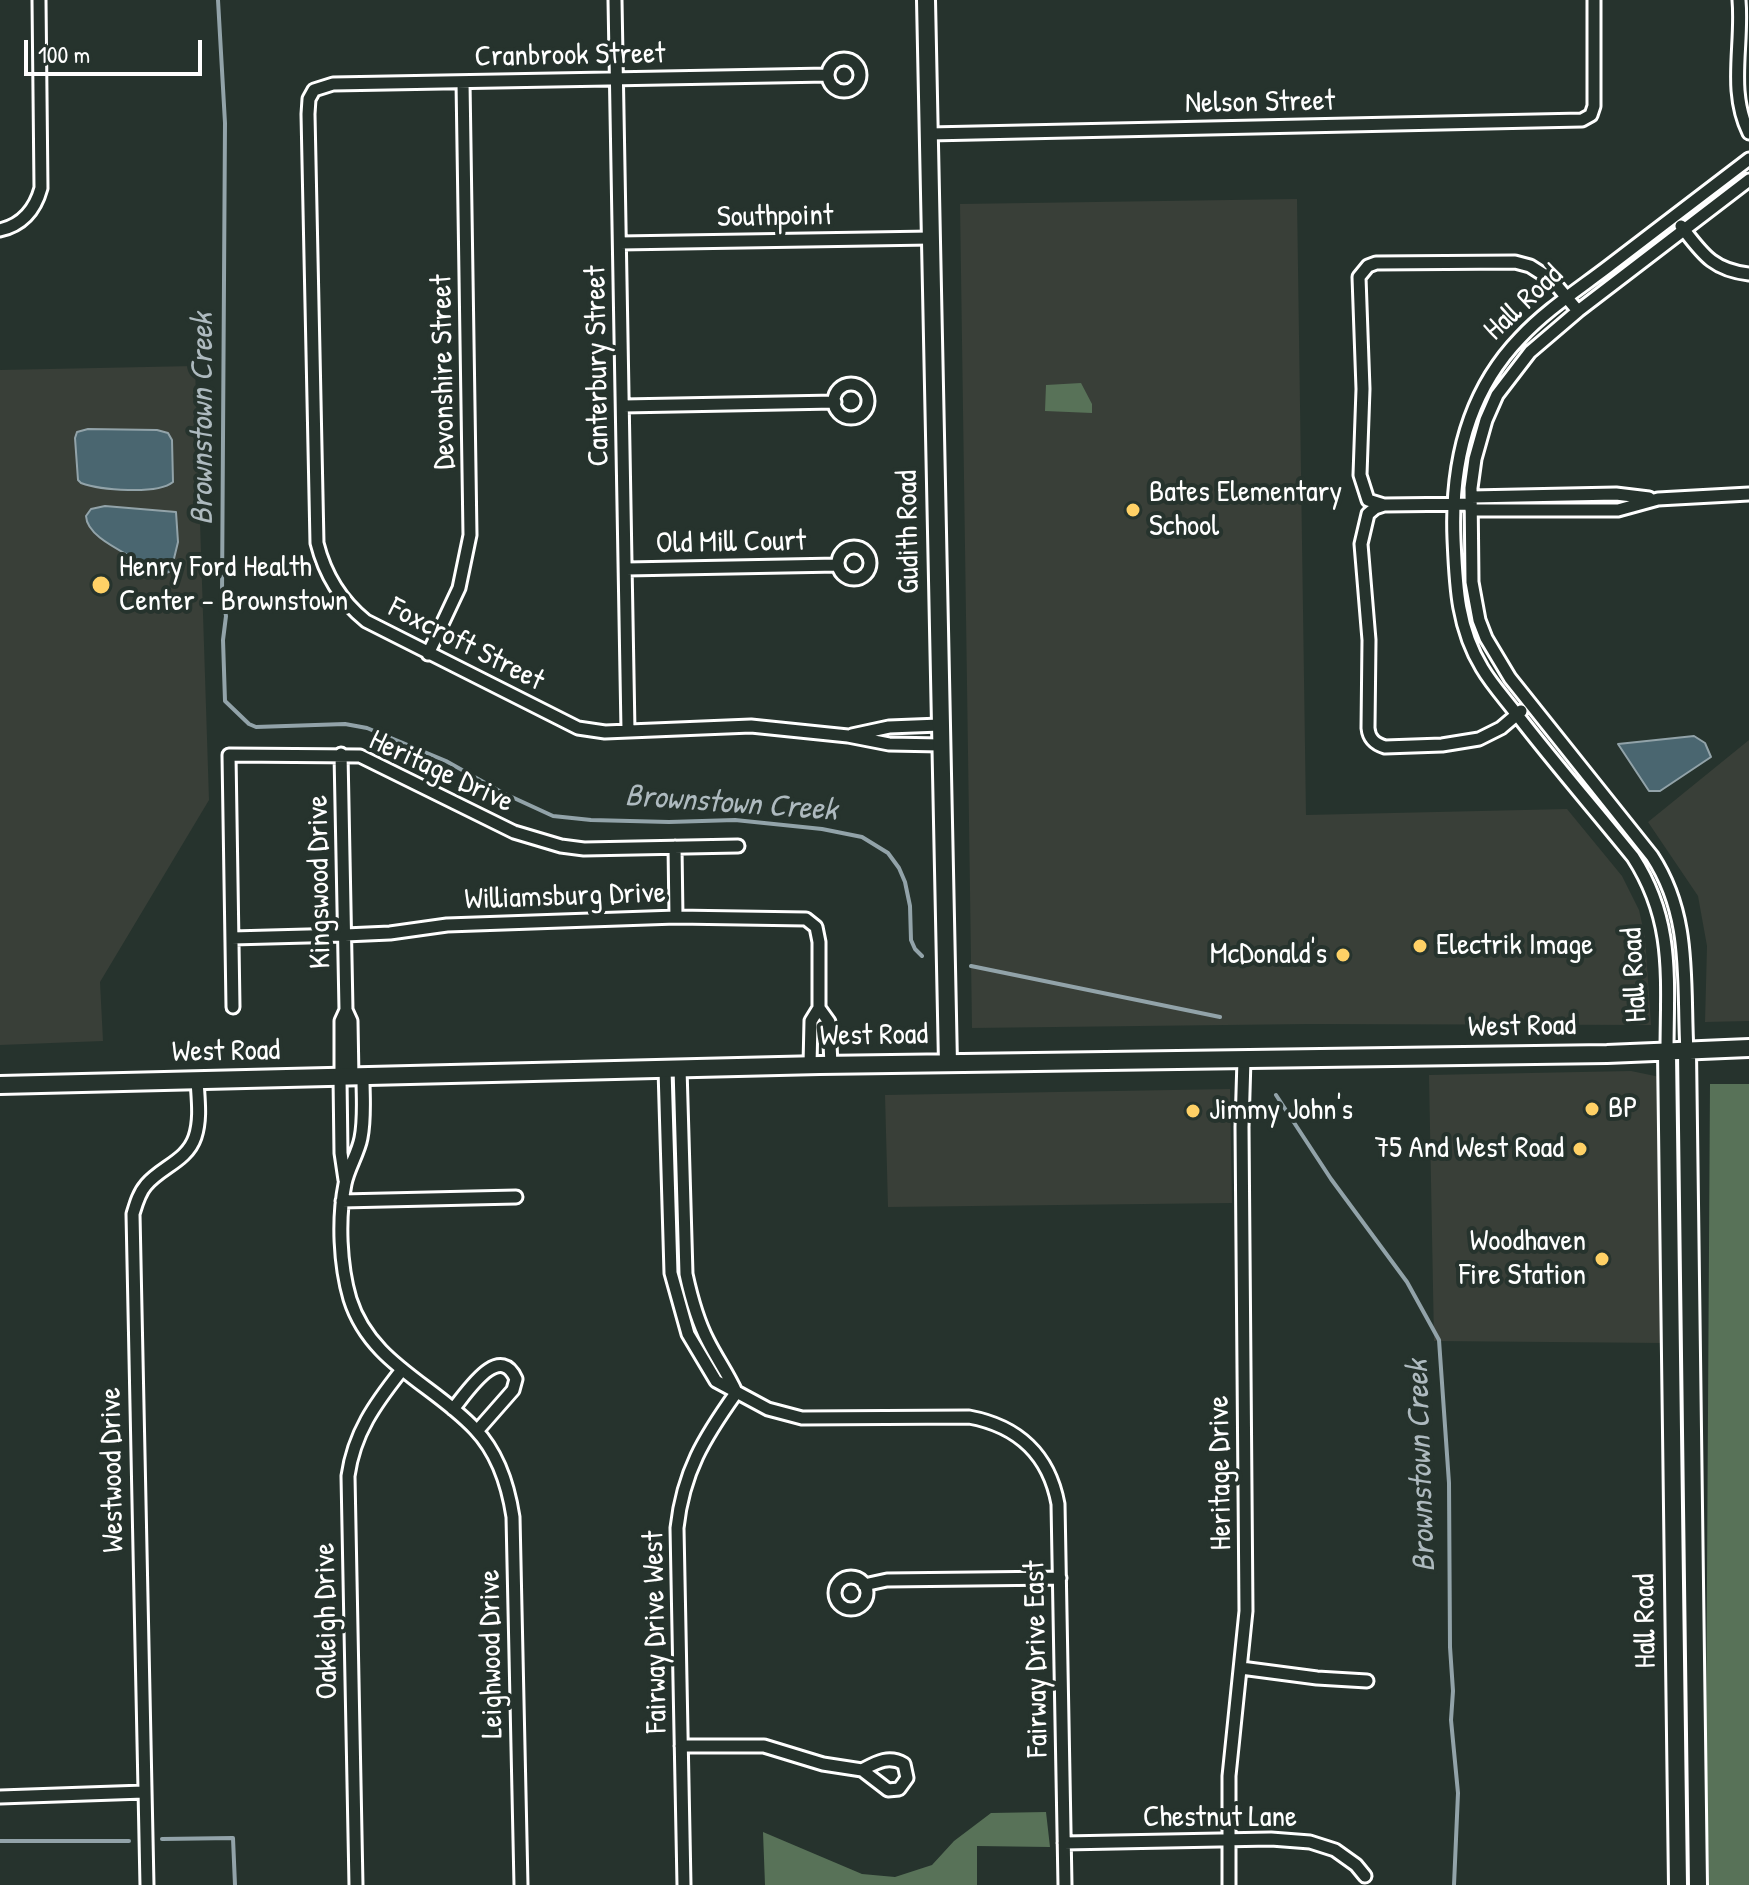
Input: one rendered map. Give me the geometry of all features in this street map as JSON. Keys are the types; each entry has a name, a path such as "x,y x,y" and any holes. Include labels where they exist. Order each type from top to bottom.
{"street":[{"path":"0,230 19,223 28,215 38,198 42,180 39,0"},
{"name":"Canterbury Street","path":"615,0 628,730"},
{"name":"Gudith Road","path":"926,0 948,1063"},
{"name":"Nelson Street","path":"929,134 1582,120 1591,115 1594,106 1594,0"},
{"path":"1739,0 1737,99 1749,133"},
{"name":"Cranbrook Street","path":"314,90 333,84 828,75"},
{"name":"Devonshire Street","path":"428,654 459,588 470,535 463,82"},
{"name":"Foxcroft Street","path":"314,90 309,99 308,114 317,543 334,587 354,611 376,628 566,723 595,731 751,726 848,736 889,744 941,745"},
{"name":"Hall Road","path":"1678,1885 1664,929 1646,877 1481,667 1463,625 1456,585 1454,505 1461,445 1469,417 1484,385 1519,339 1567,298 1749,159"},
{"name":"Hall Road","path":"1698,1885 1690,1198 1681,925 1675,899 1664,874 1497,660 1479,620 1472,582 1471,504 1477,445 1497,395 1530,352 1578,311 1749,180"},
{"path":"1673,217 1695,247 1710,260 1727,270 1749,274"},
{"name":"Southpoint","path":"620,243 931,238"},
{"path":"1578,311 1543,272 1515,262 1376,263 1362,271 1358,283 1363,389 1360,475 1368,500 1384,505 1471,504 1618,510 1658,499 1749,494"},
{"path":"623,406 835,402"},
{"path":"1384,505 1368,514 1361,544 1369,640 1368,728 1371,738 1385,747 1465,742 1495,732 1530,703"},
{"name":"Old Mill Court","path":"626,569 838,565"},
{"name":"Foxcroft Street","path":"848,736 889,727 940,725"},
{"name":"Heritage Drive","path":"233,1007 229,755 341,754 368,758 488,820 536,840 584,849 738,846"},
{"name":"Kingswood Drive","path":"341,754 346,1010 341,1021 349,1078"},
{"path":"1622,843 1634,833"},
{"path":"675,847 676,917"},
{"name":"Williamsburg Drive","path":"232,938 390,933 447,925 676,917 800,918 810,921 819,934 819,1008 811,1021 810,1065"},
{"path":"1664,929 1681,925"},
{"name":"Williamsburg Drive","path":"819,1008 829,1022 831,1065"},
{"name":"West Road","path":"0,1085 810,1065 1667,1053 1749,1048"},
{"name":"Heritage Drive","path":"1229,1885 1229,1776 1246,1611 1241,1111 1244,1059"},
{"path":"673,1068 686,1274 693,1305 736,1393"},
{"path":"673,1068 669,1218 671,1273 688,1334 716,1381 736,1393"},
{"name":"Leighwood Drive","path":"345,1181 341,1153 349,1078"},
{"name":"Leighwood Drive","path":"349,1078 364,1110 361,1138 345,1181 342,1201 343,1261 351,1303 371,1341 401,1371 477,1431 504,1477 513,1517 521,1885"},
{"name":"Westwood Drive","path":"147,1885 133,1214 147,1183 182,1157 194,1141 198,1119 197,1080"},
{"path":"1668,1138 1688,1137"},
{"path":"342,1201 516,1197"},
{"path":"1670,1199 1690,1198"},
{"path":"669,1218 684,1217"},
{"path":"453,1409 489,1368 500,1365 510,1369 516,1379 513,1390 477,1431"},
{"name":"Oakleigh Drive","path":"356,1885 348,1476 360,1431 375,1404 401,1371"},
{"path":"1671,1372 1691,1372"},
{"name":"Fairway Drive East","path":"736,1393 768,1409 802,1418 969,1417 999,1424 1026,1441 1043,1460 1055,1489 1060,1578 1065,1885"},
{"name":"Fairway Drive West","path":"684,1885 677,1543 679,1508 697,1453 736,1393"},
{"path":"864,1585 887,1580 1060,1578"},
{"path":"1675,1647 1695,1647"},
{"path":"1241,1668 1367,1681"},
{"path":"681,1746 764,1746 823,1764 862,1770"},
{"path":"0,1797 144,1792"},
{"name":"Chestnut Lane","path":"1064,1843 1271,1839 1310,1842 1335,1850 1356,1865 1365,1876"}],"shaded area":[{"name":"Bates Elementary School","path":"1297,199 1306,815 1567,809 1622,876 1639,910 1645,937 1651,1025 1309,1024 972,1028 960,204"},
{"name":"Henry Ford Health Center - Brownstown","path":"195,366 209,800 100,982 103,1041 0,1045 0,370"},
{"path":"1749,740 1749,1021 1705,1022 1707,946 1698,896 1648,822"},
{"path":"1631,1071 1660,1077 1664,1343 1434,1341 1429,1075"},
{"path":"1230,1089 1232,1203 888,1207 885,1095"}],"green space":[{"path":"1081,383 1092,404 1092,413 1045,411 1046,385"},
{"path":"1710,1084 1749,1084 1749,1885 1709,1885 1706,1739"},
{"path":"1046,1812 1050,1847 977,1846 977,1885 765,1885 763,1832 862,1874 895,1877 932,1865 954,1841 991,1813"}],"water":[{"path":"88,429 157,430 168,433 172,440 173,482 142,490 101,488 81,483 78,480 75,438 77,432"},
{"path":"105,506 176,512 178,542 171,571 159,576 95,534 86,516 91,509"},
{"path":"1694,736 1705,743 1711,757 1660,791 1649,791 1618,744"}],"waterway":[{"name":"Brownstown Creek","path":"218,0 225,123 222,595 226,616 223,640 225,701 256,727 345,724 367,728 446,761 503,793 553,816 669,822 735,820 822,829 862,837 888,853 899,868 910,906 911,940 922,956"},
{"name":"Brownstown Creek","path":"971,966 1220,1017"},
{"name":"Brownstown Creek","path":"1276,1095 1331,1179 1407,1282 1439,1340 1449,1483 1451,1720 1458,1793 1454,1885"},
{"path":"162,1839 233,1838 235,1885"},
{"path":"0,1841 129,1841"}],"place":[{"name":"Bates Elementary School","path":"1133,510"},
{"name":"Henry Ford Health Center - Brownstown","path":"101,585"},
{"name":"Electrik Image","path":"1420,946"},
{"name":"McDonald's","path":"1343,955"},
{"name":"BP","path":"1592,1109"},
{"name":"Jimmy John's","path":"1193,1111"},
{"name":"75 And West Road","path":"1580,1149"},
{"name":"Woodhaven Fire Station","path":"1602,1259"}]}
